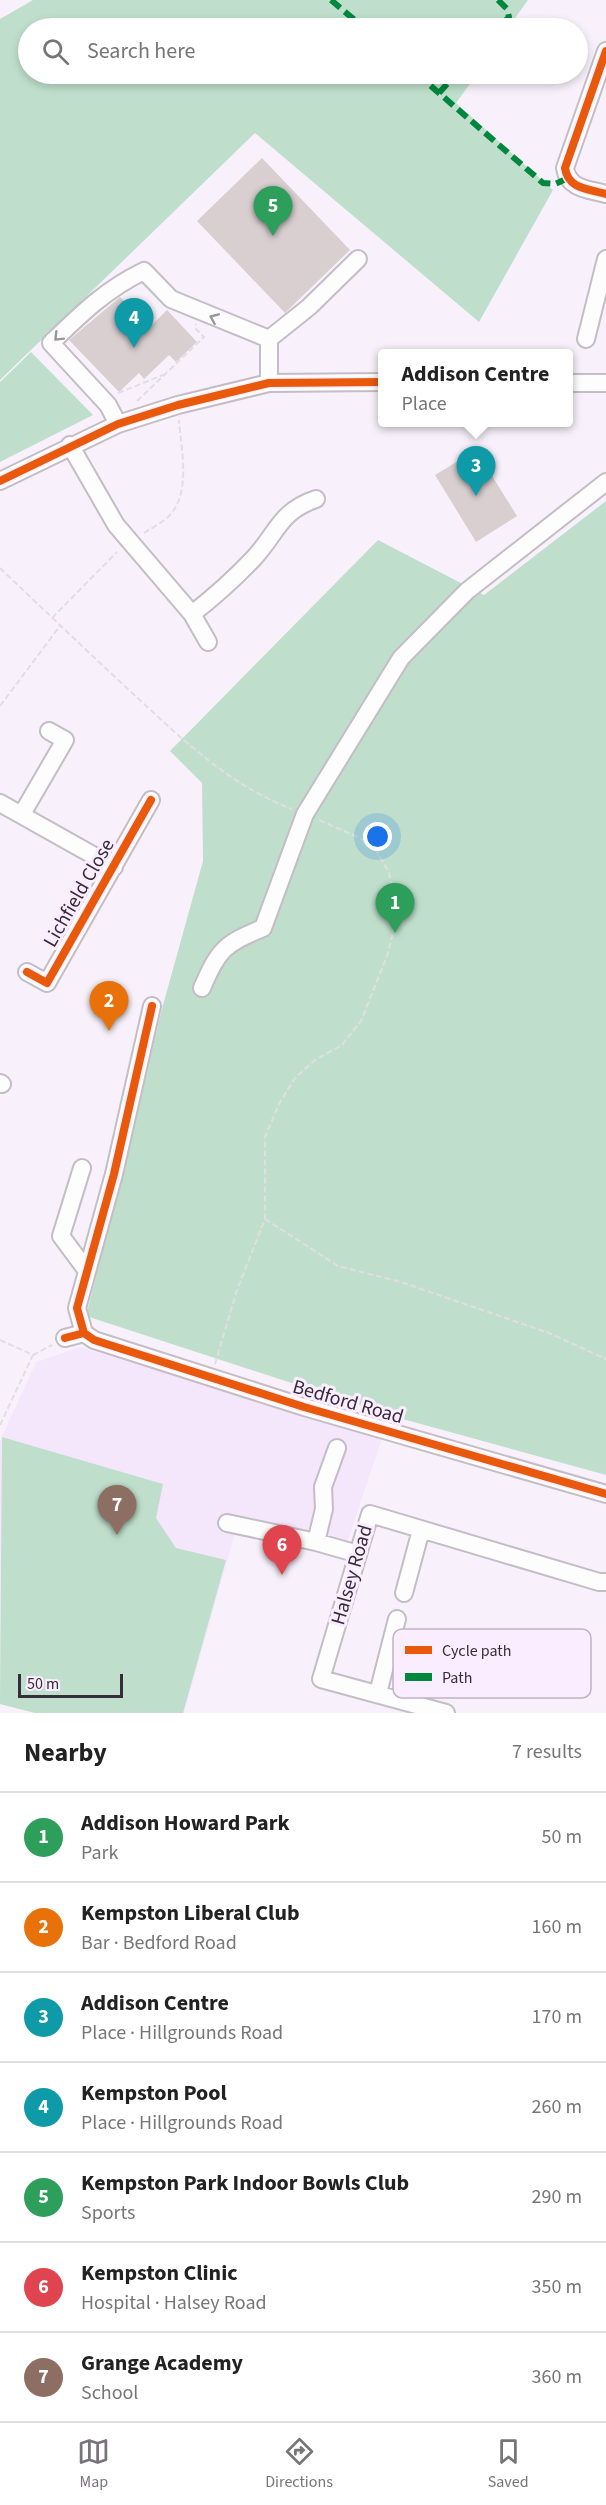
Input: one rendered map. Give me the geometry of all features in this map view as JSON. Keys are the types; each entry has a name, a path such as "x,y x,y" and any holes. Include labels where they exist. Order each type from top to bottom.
{"street":[{"path":"606,51 565,168 567,179 574,185 606,194"},
{"path":"586,339 606,259"},
{"path":"269,339 309,307 358,260"},
{"path":"118,424 108,405 51,344 104,293 144,272 171,299 269,339"},
{"path":"269,339 269,383"},
{"path":"0,481 70,445 118,424 178,405 269,383 378,382"},
{"path":"573,383 606,384"},
{"path":"70,445 87,480 130,544 192,614 208,642"},
{"path":"202,988 216,956 238,938 263,928 305,814 401,658 467,591 606,482"},
{"path":"192,614 256,556 280,521 292,510 316,500"},
{"path":"22,814 65,740 50,731"},
{"name":"Lichfield Close","path":"27,972 47,983 151,800"},
{"name":"Lichfield Close","path":"0,803 114,867"},
{"path":"65,1338 84,1333 77,1308 114,1174 152,1006"},
{"path":"82,1168 61,1236 87,1271"},
{"name":"Bedford Road","path":"84,1333 94,1340 212,1378 606,1494"},
{"path":"316,1542 324,1509 323,1487 338,1448"},
{"name":"Halsey Road","path":"393,1697 321,1679 370,1514 599,1582 606,1582"},
{"path":"227,1523 316,1542 358,1554"},
{"path":"404,1593 421,1530"},
{"path":"394,1629 397,1619"},
{"path":"378,1693 393,1635"},
{"name":"Halsey Road","path":"395,1698 446,1713"}],"path":[{"path":"140,417 136,402 204,337 195,328 201,312"},
{"path":"99,395 110,384 118,393 165,374"},
{"path":"52,618 118,551 168,516 178,502 183,482 178,405"},
{"path":"0,568 158,717 231,778 260,797 360,838 377,852 389,872 397,917 387,956 361,1021 342,1045 315,1060 295,1078 265,1137 265,1219 237,1290 212,1378"},
{"path":"0,706 60,626"},
{"path":"265,1219 338,1266 422,1289 549,1333 606,1359"},
{"path":"0,1425 33,1355 65,1338"},
{"path":"0,1340 33,1355"}],"shaded area":[{"path":"80,1347 382,1439 344,1552 239,1519 184,1713 35,1713 0,1704 0,1441 36,1362"}],"green space":[{"path":"33,0 528,0 515,18 18,18 18,84 470,84 456,103 553,190 479,322 255,133 0,380 0,19"},
{"path":"31,352 93,415 0,462 0,382"},
{"path":"606,501 606,1475 399,1418 86,1316 163,1005 203,861 202,783 170,751 378,540 484,595"},
{"path":"2,1437 163,1484 156,1518 176,1548 226,1560 183,1713 35,1713 0,1704"}],"building":[{"path":"262,158 350,250 285,313 197,221"},
{"path":"120,297 150,327 167,310 197,342 176,362 169,355 144,379 139,373 119,392 69,340"},
{"path":"476,450 517,516 476,542 435,475"}],"marked path":[{"path":"331,0 352,18"},
{"path":"498,0 507,9 508,18"},
{"path":"429,84 543,183 555,184 566,179"},
{"path":"439,93 447,84"}],"cycle path":[{"path":"606,51 565,168 570,180 575,184 606,194"},
{"path":"0,481 118,424 178,405 269,383 378,382"},
{"path":"27,972 47,983 151,800"},
{"path":"84,1333 77,1308 114,1174 152,1006"},
{"path":"65,1338 84,1333 94,1340 304,1407 606,1494"}],"place":[{"name":"Kempston Park Indoor Bowls Club","path":"273,236"},
{"name":"Kempston Pool","path":"134,348"},
{"name":"Addison Centre","path":"476,496"},
{"name":"Addison Howard Park","path":"395,933"},
{"name":"Kempston Liberal Club","path":"109,1031"},
{"name":"Grange Academy","path":"117,1535"},
{"name":"Kempston Clinic","path":"282,1575"}]}
